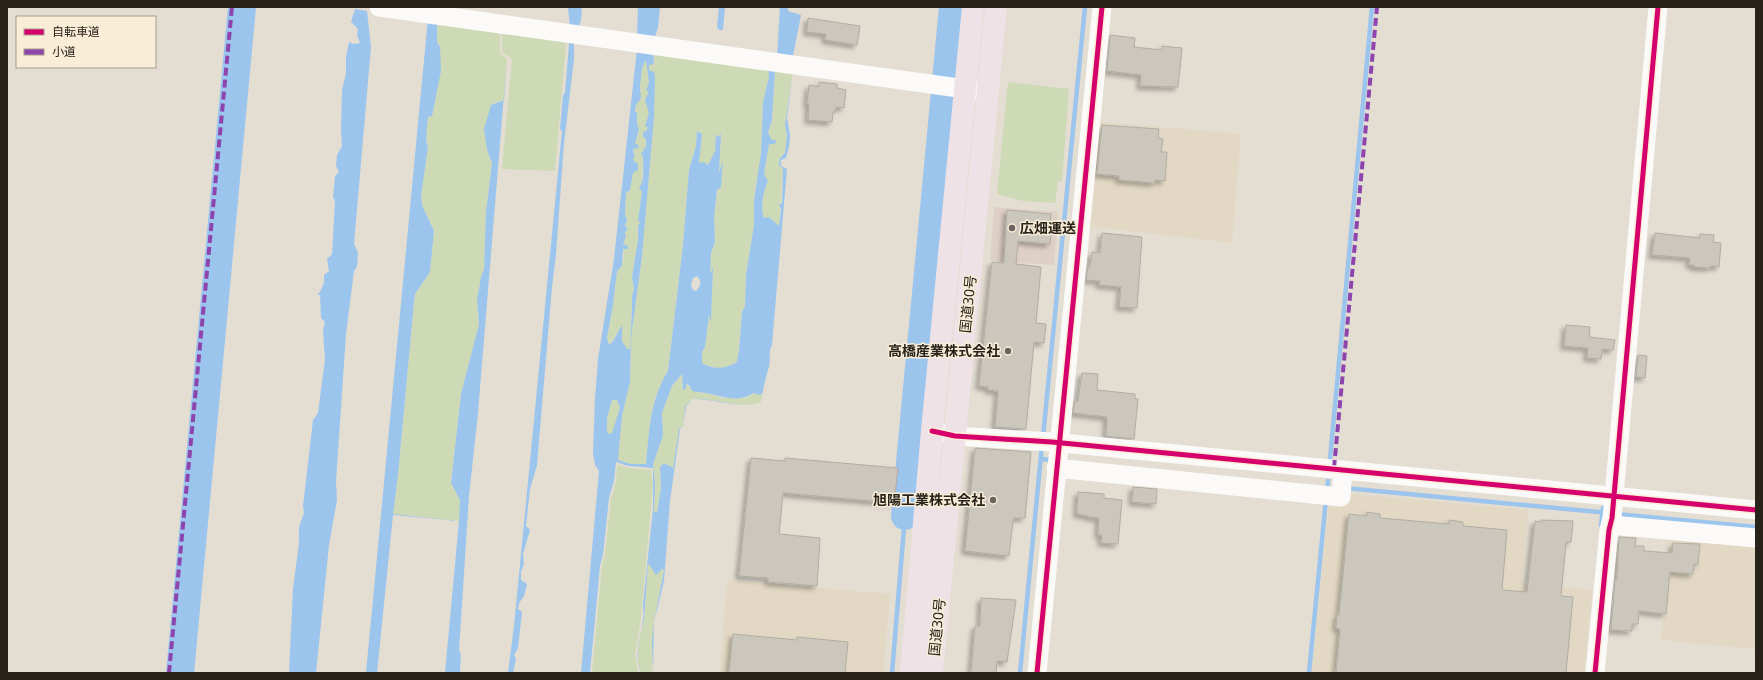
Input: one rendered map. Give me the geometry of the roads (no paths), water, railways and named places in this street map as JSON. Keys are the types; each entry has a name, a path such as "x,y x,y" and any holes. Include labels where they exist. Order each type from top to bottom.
{"highway":[{"name":"国道30号","path":"911,673 960,89 973,7"},
{"name":"国道30号","path":"932,673 996,7"}],"street":[{"path":"379,7 935,86 988,92"},
{"path":"1037,673 1053,452 1102,7"},
{"path":"1595,673 1612,512 1658,7"},
{"path":"932,431 1053,452 1326,485 1612,512 1756,538"},
{"path":"1053,452 1326,485"},
{"path":"1612,512 1756,510"}],"water":[{"path":"568,7 582,7 581,20 578,29 570,28"},
{"path":"638,7 660,7 658,28 654,39 637,35"},
{"path":"719,7 725,7 723,30 719,30 717,27"},
{"path":"780,7 788,7 788,11 801,15 792,61 777,57"},
{"path":"355,9 367,11 371,47 354,244 358,253 357,267 354,271 346,334 336,482 337,500 329,545 316,673 289,673 293,589 299,543 299,527 304,513 303,506 313,420 318,413 325,359 323,330 325,322 321,318 320,295 317,294 320,292 324,283 324,275 329,271 327,259 332,254 335,201 333,197 335,176 339,172 336,166 337,155 342,146 342,90 346,74 346,57 349,42 353,44 360,43 357,35 358,29 351,22"},
{"path":"428,18 500,29 437,20 437,42 440,47 441,71 432,116 428,117 426,140 428,147 421,196 422,205 434,231 430,272 415,294 393,514 459,521 393,515 377,673 366,673"},
{"path":"568,40 574,40 574,59 564,143 556,254 537,465 530,489 526,526 530,530 523,554 524,564 521,572 521,580 527,584 524,596 519,603 518,609 522,612 518,648 514,655 516,659 513,673 508,673 514,626 562,131 560,129 563,95 565,93 569,44"},
{"path":"637,49 748,64 653,52 654,64 649,65 649,70 654,72 655,75 654,118 642,256 631,338 630,382 622,416 618,460 631,464 646,464 651,416 657,393 668,371 683,245 689,170 696,146 697,131 702,134 699,163 704,162 708,165 715,151 716,134 718,137 721,134 719,173 723,161 721,187 717,190 714,218 715,242 711,253 710,274 713,267 711,322 709,315 705,347 702,352 702,363 711,367 720,368 737,362 739,350 742,312 745,306 746,275 754,225 754,200 761,153 763,102 769,77 768,67 786,68 775,70 772,120 768,133 772,140 776,140 775,144 769,144 764,174 768,181 762,209 764,218 769,217 779,226 781,209 779,205 782,203 783,169 779,165 780,158 785,153 787,135 785,125 792,77 787,118 790,135 789,147 786,158 781,160 781,166 787,169 772,345 770,350 769,367 761,402 762,393 759,395 754,393 743,398 728,398 709,393 692,391 690,386 686,384 686,388 683,391 682,374 672,386 662,413 663,436 653,464 655,485 654,512 657,512 661,488 660,467 664,463 673,468 679,429 683,426 680,429 670,501 664,581 654,622 664,570 662,569 656,575 648,563 644,620 640,635 643,618 643,604 653,509 653,468 628,466 616,462 614,481 609,498 603,555 600,566 590,673 581,673 599,471 595,465 593,453 598,359 614,259","holes":["646,60 649,82 646,91 649,91 645,100 649,113 645,127 648,127 643,133 643,137 646,139 646,146 641,154 643,157 643,177 639,188 642,192 638,220 640,223 638,226 638,240 632,277 634,289 632,296 630,349 627,349 622,341 622,325 609,345 607,338 617,271 622,266 623,249 628,249 628,246 623,244 626,236 625,232 628,229 625,226 627,219 625,214 626,193 630,190 633,173 638,170 638,164 633,160 635,153 633,153 634,148 637,149 639,146 635,143 639,129 637,124 637,113 635,111 636,105 641,98 640,86 642,68","697,276 700,282 700,285 696,291 693,290 691,285 693,278","612,400 617,400 620,408 612,433 609,434 607,432 607,418"]},
{"path":"504,100 478,413 469,496 459,650 461,655 460,673 445,673 460,500 451,483 461,394 479,324 477,300 484,269 486,212 492,163 487,150 484,129 491,105"},
{"path":"692,399 686,407 683,426 685,407"},
{"path":"654,622 653,673 652,641"}],"waterway":[{"path":"180,673 242,7"},
{"path":"905,516 953,7"},
{"path":"1043,437 1085,7"},
{"path":"1330,459 1372,7"},
{"path":"1020,673 1042,445"},
{"path":"1041,459 1053,460"},
{"path":"1327,492 1328,481"},
{"path":"1345,488 1609,513"},
{"path":"1309,673 1326,499"},
{"path":"1601,525 1603,508"},
{"path":"1616,514 1756,527"},
{"path":"892,673 905,516"}],"place":[{"name":"広畑運送","path":"1012,228"},
{"name":"高橋産業株式会社","path":"1008,351"},
{"name":"旭陽工業株式会社","path":"993,500"}]}
